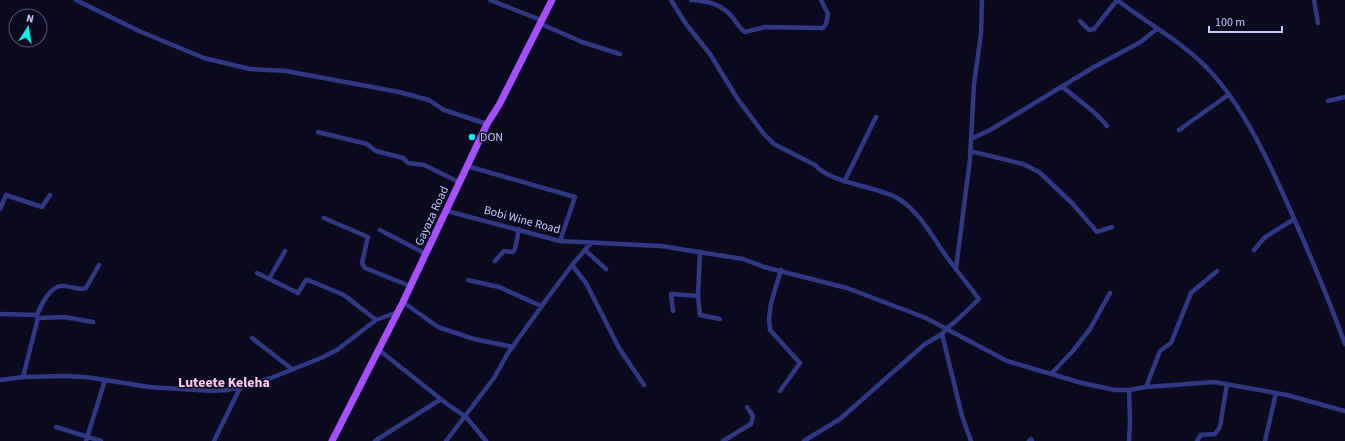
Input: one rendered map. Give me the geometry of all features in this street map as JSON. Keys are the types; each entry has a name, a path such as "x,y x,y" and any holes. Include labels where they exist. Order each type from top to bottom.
{"main road":[{"name":"Gayaza Road","path":"332,441 403,302 487,124 499,105 552,0"}],"street":[{"path":"76,0 139,31 204,58 250,69 286,71 384,89 430,100 444,110 487,124"},
{"path":"490,0 582,42 620,54"},
{"path":"671,0 686,24 710,54 737,98 763,133 780,148 815,165 819,169 831,175 893,196 903,202 924,225 979,299 942,334 925,344 840,419 804,441"},
{"path":"691,0 713,3 722,8 745,32 769,27 811,29 823,28 826,24 828,14 821,0"},
{"path":"956,269 970,151 974,84 981,34 982,0"},
{"path":"1080,21 1089,30 1092,30 1117,0 1197,58 1208,69 1228,95 1273,170 1315,267 1345,344"},
{"path":"1314,0 1318,23"},
{"path":"971,139 992,129 1062,86 1139,43 1157,30"},
{"path":"1062,86 1093,110 1107,126"},
{"path":"1179,130 1228,95"},
{"path":"1328,101 1345,96"},
{"path":"845,180 876,118"},
{"path":"318,132 367,144 376,151 403,158 408,163 424,165 460,182"},
{"path":"970,151 1031,167 1058,188 1095,231 1102,232 1112,227"},
{"path":"467,166 575,197 560,241"},
{"path":"0,209 6,195 42,207 50,195"},
{"name":"Bobi Wine Road","path":"447,211 560,241 661,246 743,259 764,267 782,270 807,279 847,288 926,318 947,328 1007,362 1099,387 1129,390 1146,387 1199,383 1227,384 1276,392 1345,411"},
{"path":"324,218 368,237 362,263 364,268 410,286"},
{"path":"1254,250 1264,238 1294,219"},
{"path":"495,261 504,251 513,252 519,229"},
{"path":"380,230 426,254"},
{"path":"446,441 466,417 494,378 541,306 572,265 591,243"},
{"path":"586,250 606,269"},
{"path":"269,279 285,251"},
{"path":"700,252 698,296 700,315 720,320"},
{"path":"23,377 37,317 48,296 55,288 61,286 80,290 86,288 99,265"},
{"path":"572,265 586,283 619,348 644,386"},
{"path":"780,391 800,363 770,330 769,318 771,303 782,270"},
{"path":"1146,387 1160,351 1171,343 1191,293 1217,271"},
{"path":"257,273 298,293 306,280 308,280 344,295 376,320"},
{"path":"468,280 499,287 541,306"},
{"path":"1051,374 1072,352 1090,329 1110,293"},
{"path":"673,311 671,294 698,296"},
{"path":"403,302 438,327 474,339 513,347"},
{"path":"0,380 23,377 64,376 105,380 149,387 207,391 228,390 292,369 337,350 376,320 398,312"},
{"path":"0,314 37,317 64,317 94,322"},
{"path":"942,334 960,410 971,441"},
{"path":"252,338 292,369"},
{"path":"379,350 466,417 486,441"},
{"path":"87,439 105,380"},
{"path":"1197,441 1201,435 1215,434 1220,427 1227,384"},
{"path":"214,441 241,386"},
{"path":"1128,441 1130,422 1129,390"},
{"path":"1265,441 1276,392"},
{"path":"375,441 441,399"},
{"path":"723,441 751,424 753,416 747,407"},
{"path":"56,427 87,439 101,441"},
{"path":"812,436 817,441"}],"place":[{"name":"DON","path":"472,137"}],"district":[{"name":"Luteete Keleha","path":"224,383"}]}
